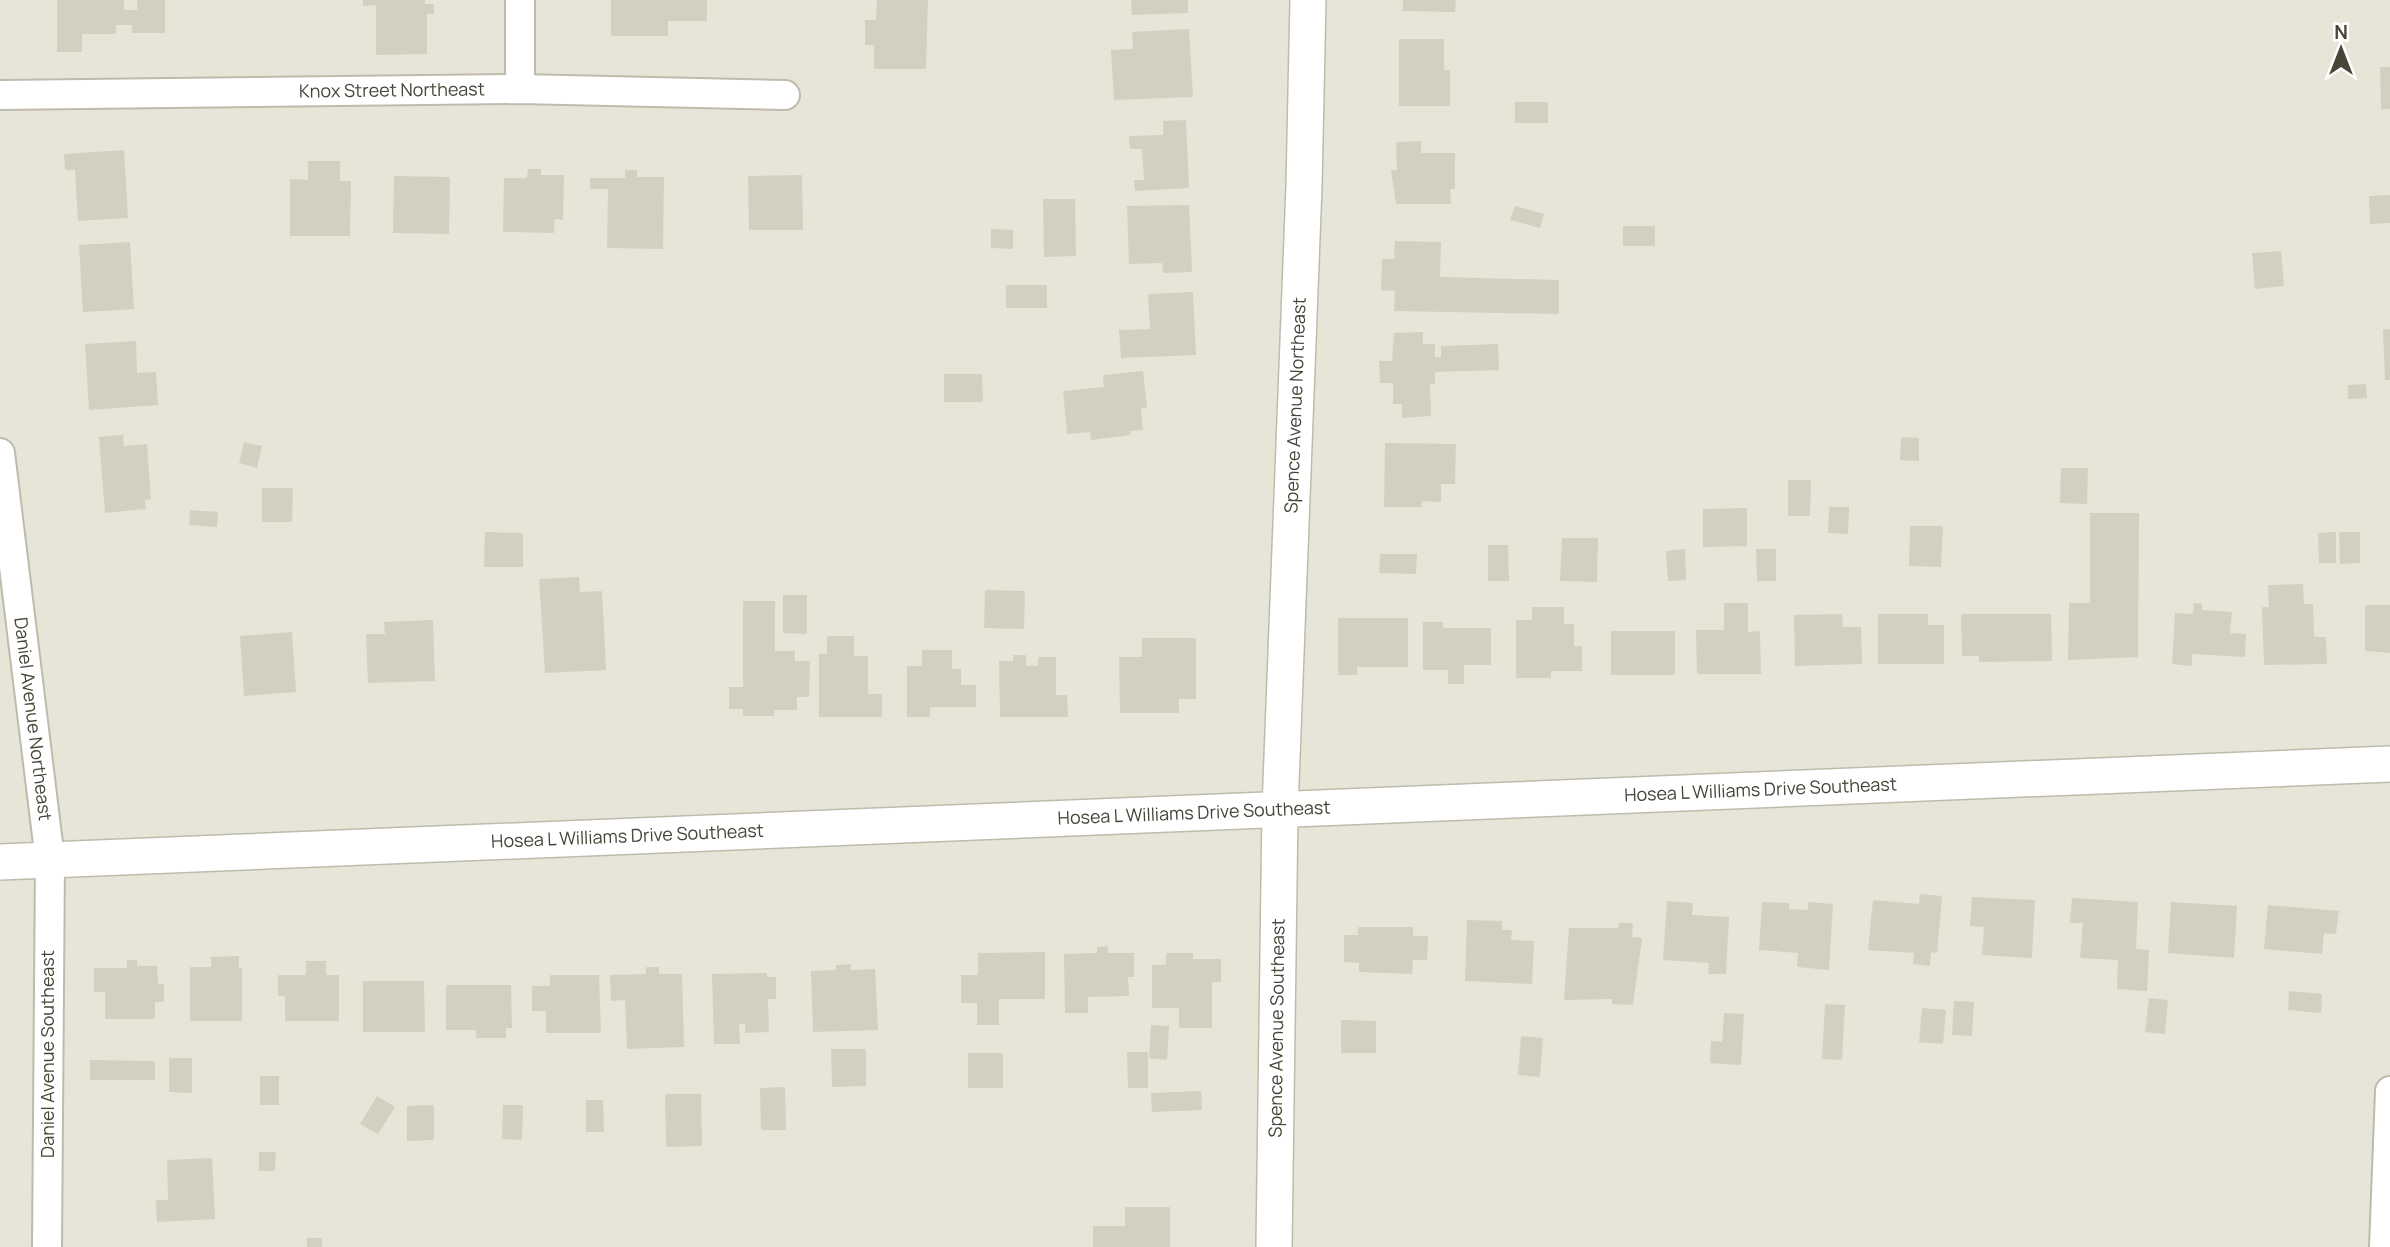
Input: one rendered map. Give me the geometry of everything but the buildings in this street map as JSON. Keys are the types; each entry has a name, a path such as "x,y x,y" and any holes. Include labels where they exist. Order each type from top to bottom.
{"street":[{"path":"520,0 520,89"},
{"name":"Spence Avenue Northeast","path":"1280,809 1304,186 1308,0"},
{"name":"Knox Street Northeast","path":"0,95 520,89 785,95"},
{"name":"Daniel Avenue Northeast","path":"0,453 50,860"},
{"name":"Hosea L Williams Drive Southeast","path":"0,862 2390,764"},
{"name":"Spence Avenue Southeast","path":"1274,1247 1280,809"},
{"name":"Daniel Avenue Southeast","path":"47,1247 50,860"},
{"path":"2384,1247 2390,1091"}],"shaded area":[{"path":"0,0 2390,0 2390,1247 0,1247"}]}
